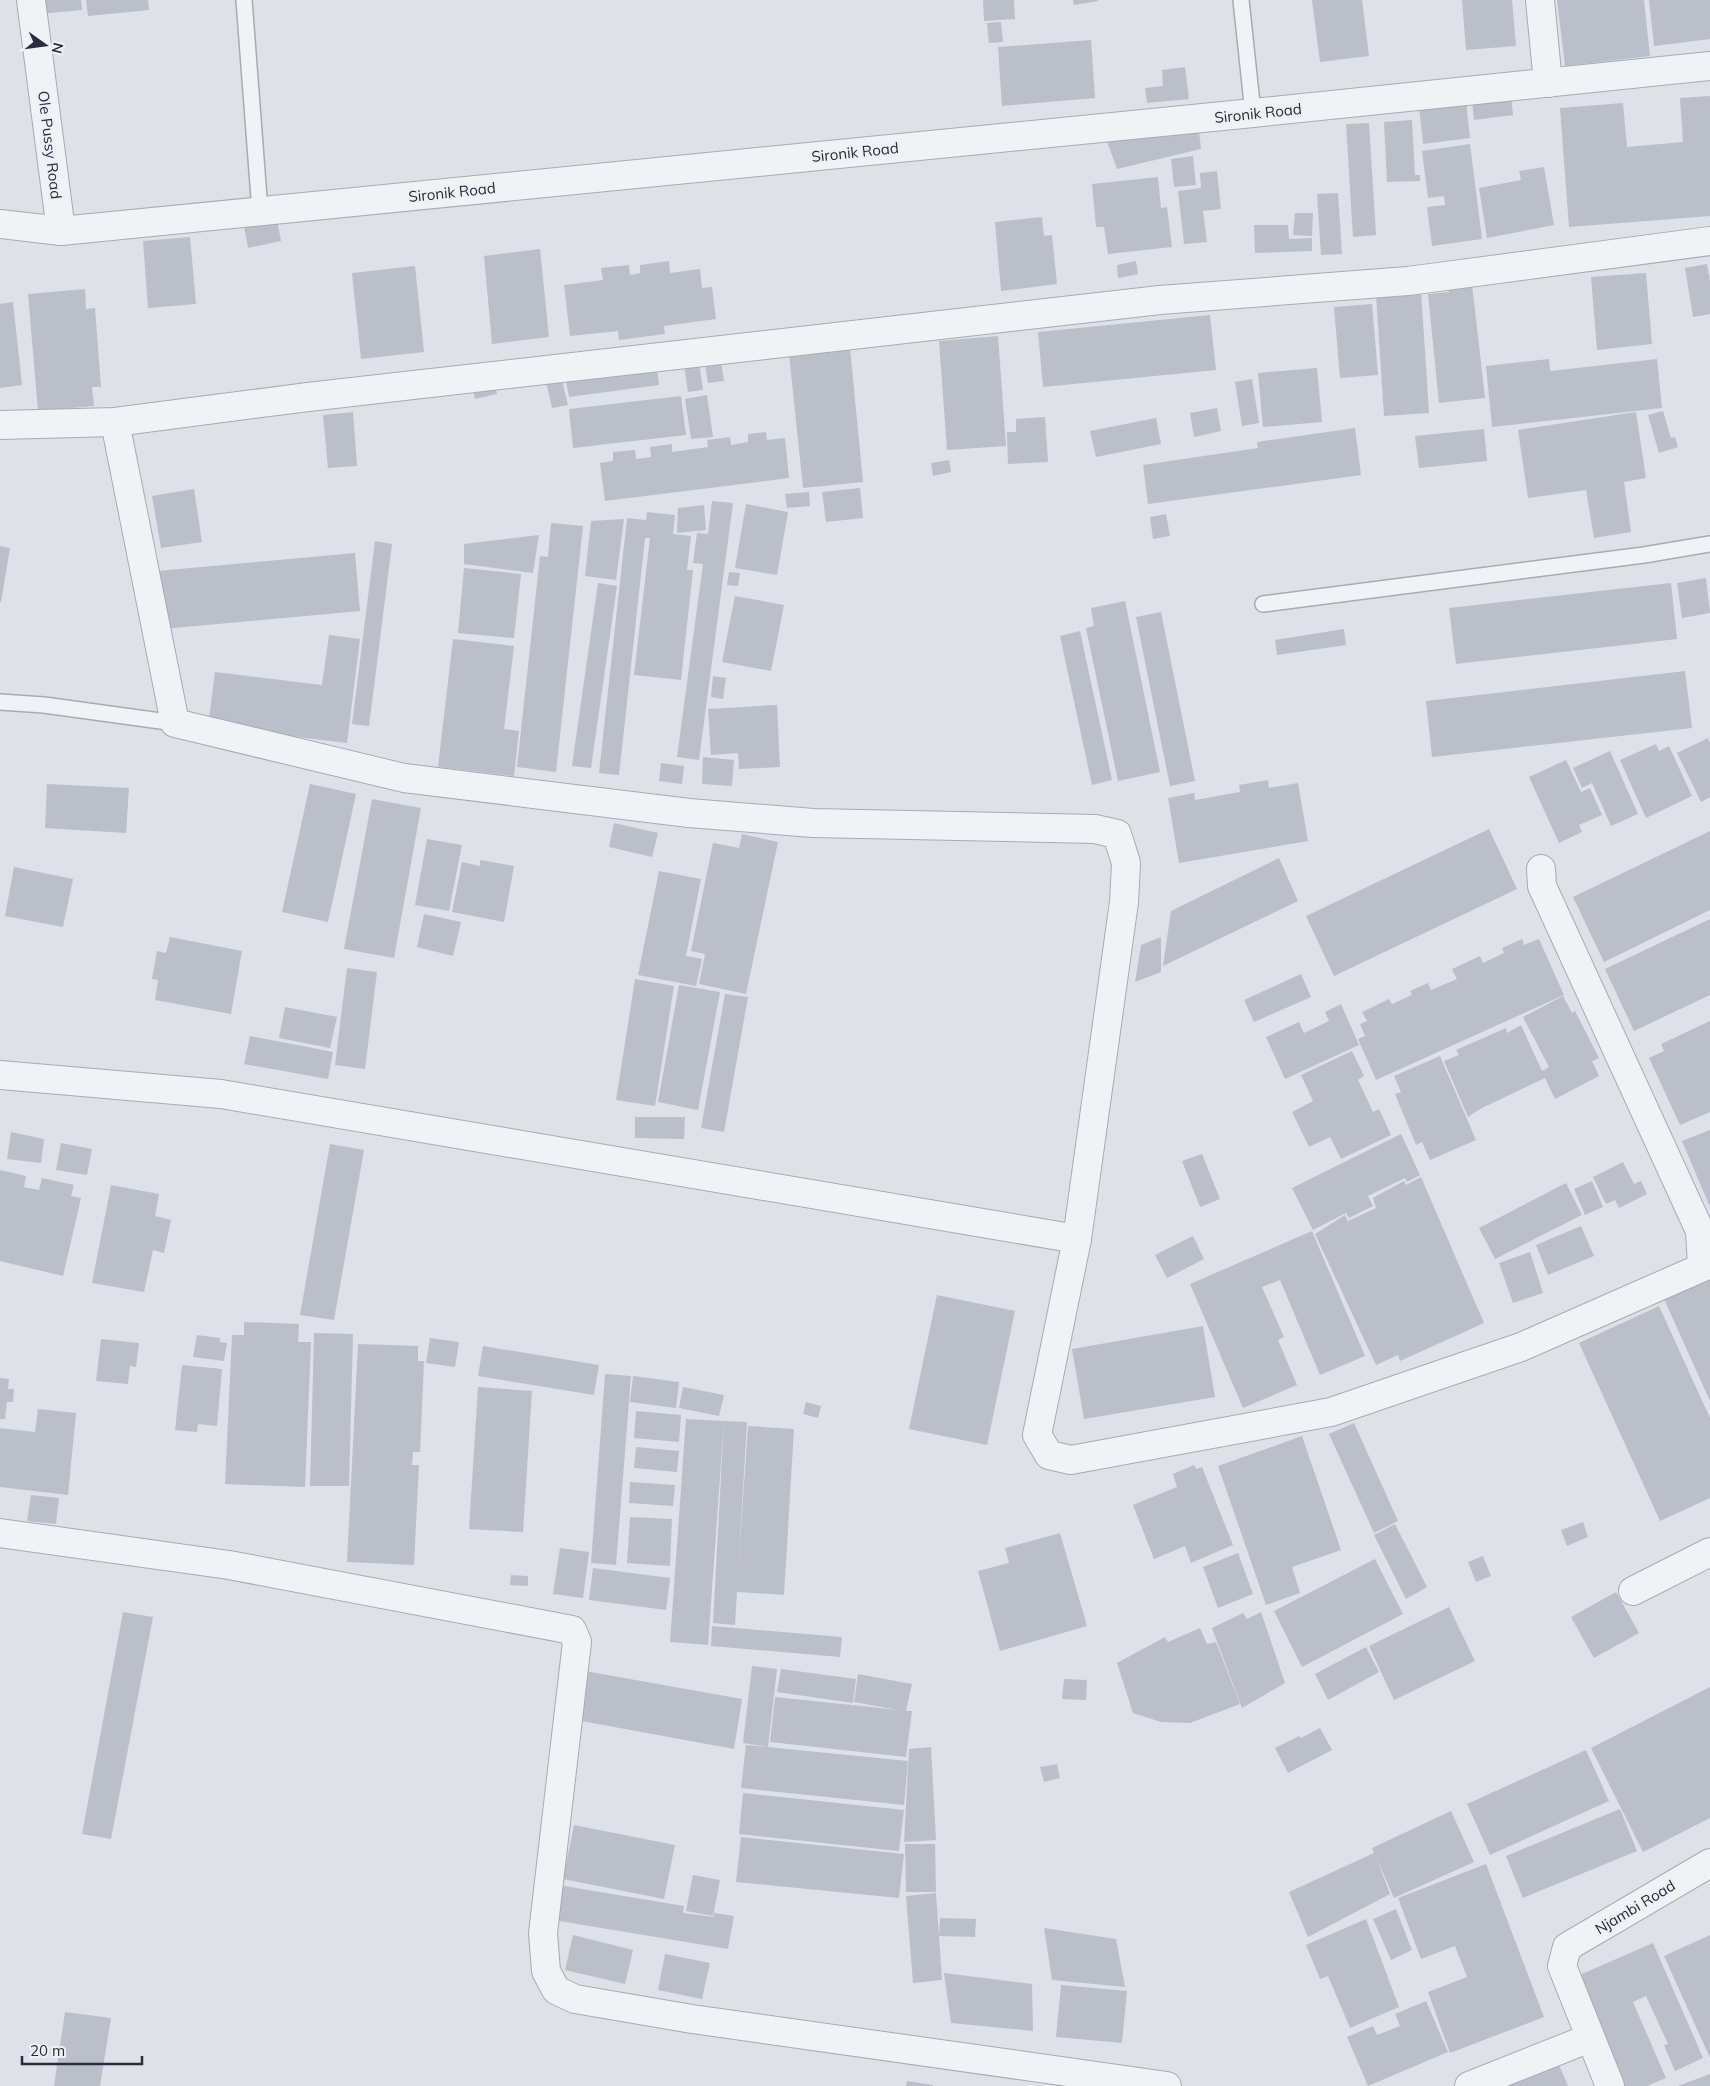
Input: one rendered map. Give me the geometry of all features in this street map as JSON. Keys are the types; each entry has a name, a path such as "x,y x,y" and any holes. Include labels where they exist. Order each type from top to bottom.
{"street":[{"name":"Ole Pussy Road","path":"32,0 61,231"},
{"path":"1540,0 1548,83"},
{"name":"Sironik Road","path":"0,224 61,231 1710,66"},
{"path":"0,425 115,422 328,395 1160,300 1408,281 1710,241"},
{"path":"115,422 175,723 404,778 689,814 813,823 1095,829 1117,834 1126,863 1124,902 1078,1239 1037,1435 1049,1455 1071,1460 1331,1412 1521,1347 1706,1265 1700,1230 1542,886 1541,869"},
{"path":"0,1075 221,1094 1078,1239"},
{"path":"0,1533 229,1565 572,1630 577,1642 543,1933 546,1971 556,1990 575,1999 692,2019 1168,2086"},
{"path":"1634,1591 1710,1552"},
{"name":"Njambi Road","path":"1590,2038 1562,1966 1567,1947 1710,1863"},
{"path":"1469,2086 1590,2038 1610,2086"}],"lane":[{"path":"244,0 260,211"},
{"path":"1241,0 1253,113"},
{"path":"1262,604 1644,555 1710,544"},
{"path":"0,702 44,705 175,723"}],"building":[{"path":"38,0 81,0 82,10 39,14"},
{"path":"86,0 148,0 149,10 88,16"},
{"path":"983,0 1014,0 1015,19 984,21"},
{"path":"1073,0 1098,0 1098,1 1074,5"},
{"path":"1312,0 1362,0 1369,56 1320,62"},
{"path":"1462,0 1512,0 1516,46 1466,50"},
{"path":"1557,0 1644,0 1650,56 1565,66"},
{"path":"1649,0 1710,0 1710,39 1654,46"},
{"path":"1001,22 1003,42 989,43 987,23"},
{"path":"1091,40 1095,98 1002,106 998,47"},
{"path":"1185,67 1189,99 1147,103 1145,88 1163,86 1162,70"},
{"path":"1511,95 1513,115 1474,120 1472,101"},
{"path":"1710,96 1710,216 1569,227 1560,108 1623,103 1627,147 1683,142 1680,98"},
{"path":"1466,101 1470,138 1423,144 1419,106"},
{"path":"1412,120 1415,175 1420,175 1420,181 1387,182 1384,122"},
{"path":"1369,123 1376,235 1353,237 1346,124"},
{"path":"1199,131 1201,149 1117,169 1106,139"},
{"path":"1470,144 1482,239 1432,246 1427,207 1445,205 1444,196 1428,198 1422,151"},
{"path":"1193,156 1196,185 1174,187 1171,159"},
{"path":"1544,167 1554,225 1487,238 1479,188 1521,180 1519,171"},
{"path":"1217,171 1221,209 1203,211 1207,242 1184,244 1178,191 1201,188 1200,173"},
{"path":"1158,177 1161,208 1167,207 1172,247 1108,254 1104,227 1096,227 1092,184"},
{"path":"1338,193 1342,254 1321,255 1317,194"},
{"path":"1295,213 1313,213 1312,236 1293,235"},
{"path":"1042,217 1044,236 1052,235 1057,284 1001,291 995,222"},
{"path":"277,220 281,241 248,248 244,226"},
{"path":"1254,225 1288,225 1289,239 1312,238 1312,251 1255,253"},
{"path":"190,237 196,304 148,308 143,241"},
{"path":"540,249 549,337 492,344 484,256"},
{"path":"669,261 670,273 700,269 702,288 712,287 716,319 664,326 665,334 619,340 618,331 570,336 564,285 603,280 601,268 629,265 630,275 640,273 640,265"},
{"path":"1136,261 1138,274 1118,278 1117,265"},
{"path":"1707,264 1710,281 1710,314 1693,317 1685,268"},
{"path":"415,266 424,352 361,359 352,273"},
{"path":"1646,273 1652,344 1597,350 1591,277"},
{"path":"1471,275 1485,398 1439,403 1428,294 1449,292 1448,278"},
{"path":"85,289 86,309 95,308 101,387 92,387 94,406 38,411 28,294"},
{"path":"1421,290 1429,413 1384,416 1376,294"},
{"path":"13,302 22,385 0,388 0,304"},
{"path":"1372,304 1378,375 1340,378 1334,307"},
{"path":"1210,315 1216,370 1043,387 1038,332"},
{"path":"998,336 1006,446 947,450 939,341"},
{"path":"850,348 863,482 803,488 789,354"},
{"path":"720,355 724,381 708,383 704,357"},
{"path":"698,356 703,390 688,392 683,358"},
{"path":"1549,359 1550,371 1657,359 1662,408 1492,427 1486,366"},
{"path":"656,362 659,385 569,397 565,376"},
{"path":"1317,368 1322,422 1263,427 1258,373"},
{"path":"561,377 568,405 552,408 546,381"},
{"path":"1252,379 1259,423 1242,426 1235,382"},
{"path":"494,380 497,394 475,399 472,385"},
{"path":"707,395 713,437 691,439 685,399"},
{"path":"681,396 686,435 573,448 569,409"},
{"path":"1217,408 1221,431 1194,437 1190,413"},
{"path":"1663,411 1671,438 1675,437 1678,447 1659,453 1648,415"},
{"path":"353,412 357,466 328,468 323,415"},
{"path":"1636,412 1646,478 1624,482 1631,532 1594,538 1586,490 1528,498 1518,430"},
{"path":"1045,417 1048,462 1008,464 1007,432 1016,432 1016,419"},
{"path":"1156,418 1161,444 1096,457 1090,431"},
{"path":"1355,428 1361,475 1148,504 1143,465 1258,448 1257,442"},
{"path":"1484,429 1487,461 1419,468 1415,436"},
{"path":"766,432 767,440 785,438 789,478 605,501 600,463 613,461 613,452 635,450 636,459 651,457 650,447 672,444 672,452 708,447 707,440 730,437 731,445 748,442 748,434"},
{"path":"949,460 951,472 933,476 931,463"},
{"path":"860,488 863,518 826,522 822,492"},
{"path":"194,489 202,542 161,548 152,496"},
{"path":"809,492 810,506 787,508 785,494"},
{"path":"712,501 733,503 699,760 677,757 703,564 693,563 697,533 708,534"},
{"path":"746,504 788,512 777,575 735,568"},
{"path":"704,505 706,530 677,533 678,508"},
{"path":"647,512 675,515 673,534 691,536 687,570 693,570 681,680 634,675 650,538 645,538 619,775 599,773 627,518 646,520"},
{"path":"1166,514 1170,536 1153,539 1150,517"},
{"path":"624,519 616,580 585,576 591,521"},
{"path":"551,523 583,526 556,772 517,767 540,556 548,557"},
{"path":"539,535 533,573 464,564 464,544"},
{"path":"375,541 392,544 369,726 352,724"},
{"path":"0,546 10,548 1,602 0,602"},
{"path":"355,553 360,611 163,629 158,571"},
{"path":"464,568 521,574 514,638 458,633"},
{"path":"729,572 740,573 738,586 727,585"},
{"path":"1706,578 1710,613 1682,618 1677,583"},
{"path":"598,583 617,586 591,768 572,766"},
{"path":"1671,583 1677,639 1456,664 1449,608"},
{"path":"735,596 784,605 771,671 722,662"},
{"path":"1125,601 1160,772 1118,781 1086,628 1094,626 1091,608"},
{"path":"1161,612 1195,781 1170,786 1136,617"},
{"path":"1344,629 1346,645 1277,655 1275,640"},
{"path":"1080,631 1112,780 1092,785 1060,636"},
{"path":"329,635 360,639 347,743 208,726 215,672 322,685"},
{"path":"453,639 514,646 504,729 519,731 514,776 438,767"},
{"path":"1685,671 1692,728 1432,757 1426,701"},
{"path":"713,676 726,678 723,699 711,697"},
{"path":"777,705 780,767 739,769 738,753 711,755 708,709"},
{"path":"1708,738 1710,743 1710,797 1701,802 1677,753"},
{"path":"1656,744 1659,751 1669,746 1692,796 1646,818 1620,760"},
{"path":"1610,751 1638,814 1611,826 1592,783 1582,788 1573,768"},
{"path":"703,757 734,760 732,786 702,784"},
{"path":"1566,760 1581,792 1590,788 1602,815 1579,825 1582,832 1559,843 1529,777"},
{"path":"661,763 684,766 682,784 659,781"},
{"path":"1268,780 1269,788 1298,783 1308,841 1179,863 1168,798 1194,793 1195,800 1240,792 1239,785"},
{"path":"47,784 129,788 126,833 45,828"},
{"path":"310,784 356,794 328,922 282,912"},
{"path":"372,799 421,808 394,958 344,949"},
{"path":"614,823 658,833 652,857 609,847"},
{"path":"1489,829 1517,889 1334,976 1306,916"},
{"path":"1710,831 1710,910 1604,962 1573,897"},
{"path":"742,834 778,842 746,994 699,984 705,954 691,951 713,843 739,848"},
{"path":"427,839 462,845 449,911 415,905"},
{"path":"1279,858 1298,901 1163,966 1171,911"},
{"path":"480,860 514,866 504,922 452,912 462,862 480,866"},
{"path":"14,867 73,879 63,927 5,916"},
{"path":"659,871 701,879 686,956 702,959 696,986 638,975"},
{"path":"424,914 461,922 453,956 417,947"},
{"path":"1710,919 1710,995 1634,1031 1605,969"},
{"path":"170,937 242,951 231,1014 155,1000 158,980 152,979 157,951 166,953"},
{"path":"1161,937 1161,972 1135,982 1141,945"},
{"path":"1522,939 1524,945 1539,939 1564,995 1376,1080 1358,1039 1365,1036 1360,1024 1367,1021 1362,1012 1389,999 1392,1004 1412,995 1410,991 1428,983 1431,990 1457,979 1452,969 1480,956 1483,963 1504,953 1502,948"},
{"path":"347,968 377,972 365,1069 335,1065"},
{"path":"1301,974 1311,997 1254,1022 1244,1000"},
{"path":"635,979 674,986 655,1106 616,1100"},
{"path":"679,985 720,992 698,1110 658,1102"},
{"path":"725,994 748,997 724,1132 701,1128"},
{"path":"1563,996 1572,1013 1575,1011 1599,1058 1592,1061 1599,1076 1555,1099 1545,1078 1480,1109 1468,1117 1444,1061 1459,1055 1456,1050 1506,1028 1507,1033 1521,1025 1542,1071 1549,1067 1523,1017"},
{"path":"1341,1004 1359,1045 1285,1079 1266,1037 1299,1022 1304,1033 1329,1021 1325,1012"},
{"path":"285,1007 337,1017 330,1048 279,1038"},
{"path":"1710,1021 1710,1112 1680,1125 1649,1058 1664,1051 1661,1044"},
{"path":"250,1036 333,1052 328,1079 244,1064"},
{"path":"1352,1051 1364,1076 1358,1080 1373,1112 1379,1109 1391,1135 1341,1159 1330,1137 1309,1147 1292,1112 1313,1101 1301,1075"},
{"path":"1440,1056 1476,1140 1430,1160 1422,1142 1416,1145 1395,1094 1401,1092 1394,1076"},
{"path":"635,1117 685,1117 684,1139 635,1138"},
{"path":"1710,1130 1710,1207 1682,1141"},
{"path":"11,1132 44,1139 41,1163 7,1159"},
{"path":"1401,1134 1420,1175 1407,1182 1405,1178 1368,1196 1373,1206 1349,1218 1346,1213 1313,1230 1292,1188"},
{"path":"61,1143 92,1149 87,1175 56,1170"},
{"path":"330,1144 364,1150 334,1320 300,1315"},
{"path":"1202,1154 1220,1199 1200,1207 1182,1161"},
{"path":"1623,1162 1634,1184 1641,1181 1647,1194 1619,1208 1615,1200 1606,1204 1593,1177"},
{"path":"0,1170 26,1176 24,1187 39,1190 42,1178 74,1185 71,1196 81,1198 63,1276 0,1261"},
{"path":"1421,1177 1484,1323 1400,1361 1398,1355 1376,1365 1315,1234 1345,1215 1348,1221 1376,1208 1373,1198 1404,1181 1406,1185"},
{"path":"1592,1181 1603,1207 1585,1215 1574,1189"},
{"path":"1566,1183 1582,1215 1495,1259 1479,1228"},
{"path":"111,1185 159,1194 155,1216 171,1220 164,1253 153,1250 144,1292 92,1283"},
{"path":"1581,1226 1594,1256 1548,1275 1536,1245"},
{"path":"1312,1231 1365,1356 1320,1375 1280,1280 1262,1287 1284,1337 1278,1340 1297,1385 1243,1408 1190,1284"},
{"path":"1193,1236 1204,1259 1167,1278 1155,1255"},
{"path":"1530,1252 1543,1293 1513,1303 1499,1263"},
{"path":"1710,1278 1710,1401 1664,1299"},
{"path":"937,1295 1015,1311 987,1445 909,1429"},
{"path":"1659,1306 1710,1418 1710,1498 1660,1521 1579,1343"},
{"path":"244,1322 299,1324 298,1342 311,1342 305,1487 225,1484 232,1335 244,1335"},
{"path":"1203,1326 1215,1397 1084,1419 1072,1349"},
{"path":"314,1333 353,1334 349,1486 310,1486"},
{"path":"197,1335 220,1338 220,1342 227,1343 224,1361 193,1357"},
{"path":"430,1338 459,1342 455,1367 426,1363"},
{"path":"101,1339 139,1343 136,1367 130,1366 128,1384 96,1381"},
{"path":"358,1344 418,1346 418,1361 424,1361 420,1452 413,1452 412,1465 419,1465 414,1565 347,1562"},
{"path":"483,1346 599,1365 594,1395 478,1376"},
{"path":"182,1365 222,1369 217,1426 198,1424 197,1432 175,1430"},
{"path":"605,1374 631,1376 616,1565 591,1563"},
{"path":"633,1376 679,1382 676,1408 630,1402"},
{"path":"0,1378 9,1379 8,1389 14,1389 13,1402 7,1402 5,1419 0,1419"},
{"path":"478,1387 532,1391 523,1532 469,1529"},
{"path":"683,1387 724,1395 719,1416 679,1408"},
{"path":"806,1402 821,1406 818,1418 803,1414"},
{"path":"38,1409 76,1413 68,1495 0,1487 0,1428 35,1432"},
{"path":"636,1411 681,1415 679,1442 634,1438"},
{"path":"686,1419 724,1421 708,1645 670,1642"},
{"path":"724,1421 747,1422 738,1573 748,1426 794,1429 784,1595 737,1592 735,1625 713,1623"},
{"path":"1354,1423 1398,1521 1374,1533 1329,1434"},
{"path":"1302,1436 1341,1550 1292,1567 1300,1593 1266,1605 1218,1466"},
{"path":"636,1447 679,1451 677,1472 634,1468"},
{"path":"1194,1465 1196,1469 1202,1467 1233,1545 1191,1563 1185,1546 1154,1559 1133,1505 1177,1487 1173,1474"},
{"path":"630,1482 675,1485 673,1506 629,1503"},
{"path":"31,1495 59,1498 56,1524 27,1521"},
{"path":"630,1517 672,1519 670,1566 627,1563"},
{"path":"1583,1522 1588,1537 1567,1546 1561,1530"},
{"path":"1395,1524 1427,1587 1406,1599 1374,1535"},
{"path":"1060,1533 1087,1626 1000,1651 978,1571 1009,1563 1005,1548"},
{"path":"560,1548 589,1552 583,1598 553,1594"},
{"path":"1238,1553 1253,1594 1218,1608 1203,1567"},
{"path":"1483,1556 1491,1576 1476,1582 1468,1562"},
{"path":"1375,1559 1403,1614 1302,1667 1274,1611"},
{"path":"593,1568 670,1578 666,1610 589,1600"},
{"path":"511,1575 528,1576 528,1586 510,1585"},
{"path":"1616,1592 1639,1633 1594,1658 1571,1617"},
{"path":"1449,1607 1475,1661 1394,1700 1369,1646"},
{"path":"123,1612 153,1617 111,1839 82,1834"},
{"path":"1261,1612 1285,1683 1242,1708 1212,1628 1243,1613 1247,1619"},
{"path":"712,1626 842,1637 840,1657 711,1646"},
{"path":"1200,1628 1207,1644 1216,1642 1240,1704 1190,1723 1161,1722 1133,1713 1117,1663 1165,1637 1168,1642"},
{"path":"1366,1647 1379,1672 1328,1700 1315,1674"},
{"path":"752,1666 777,1669 768,1747 743,1743"},
{"path":"781,1669 856,1679 853,1703 777,1692"},
{"path":"585,1671 742,1699 734,1749 576,1720"},
{"path":"858,1674 912,1684 906,1711 912,1711 906,1757 770,1742 775,1697 852,1705 853,1707 853,1705 898,1710 854,1702"},
{"path":"1064,1679 1087,1680 1086,1700 1062,1699"},
{"path":"1710,1687 1710,1818 1643,1852 1591,1748"},
{"path":"1320,1728 1332,1750 1288,1773 1275,1748"},
{"path":"746,1745 908,1761 904,1805 741,1788"},
{"path":"931,1747 936,1840 904,1842 909,1749"},
{"path":"1586,1750 1609,1801 1490,1855 1467,1804"},
{"path":"1057,1764 1060,1778 1044,1782 1040,1767"},
{"path":"743,1793 904,1810 899,1851 739,1834"},
{"path":"1620,1809 1637,1851 1523,1898 1506,1856"},
{"path":"1451,1811 1474,1862 1394,1898 1376,1857 1390,1894 1308,1937 1289,1892 1374,1853 1372,1848"},
{"path":"574,1825 675,1845 664,1899 563,1879"},
{"path":"741,1837 904,1854 899,1898 736,1882"},
{"path":"905,1844 935,1844 936,1892 906,1892"},
{"path":"1486,1864 1544,2017 1450,2053 1428,1992 1467,1977 1455,1946 1421,1959 1398,1898"},
{"path":"693,1875 720,1880 713,1916 686,1911"},
{"path":"558,1885 684,1906 683,1913 714,1917 714,1913 734,1916 728,1949 553,1920"},
{"path":"936,1893 942,1980 913,1983 906,1896"},
{"path":"1396,1909 1412,1950 1391,1960 1373,1919"},
{"path":"940,1918 976,1919 975,1937 939,1936"},
{"path":"1366,1919 1399,2007 1350,2028 1328,1976 1320,1979 1306,1945"},
{"path":"1044,1928 1116,1939 1125,1987 1052,1980"},
{"path":"573,1935 633,1950 625,1984 565,1970"},
{"path":"1710,1935 1710,2058 1664,1956"},
{"path":"1653,1943 1703,2058 1675,2071 1664,2045 1668,2044 1646,1996 1633,2002 1666,2078 1647,2086 1622,2086 1575,1977"},
{"path":"665,1954 710,1963 702,1999 658,1990"},
{"path":"944,1973 1032,1984 1033,2031 951,2023"},
{"path":"1061,1985 1127,1991 1122,2043 1056,2037"},
{"path":"1426,2001 1448,2052 1368,2086 1347,2037 1373,2026 1377,2035 1400,2026 1395,2014"},
{"path":"65,2012 111,2018 100,2086 54,2086"},
{"path":"1556,2058 1568,2086 1489,2086"},
{"path":"1710,2074 1710,2086 1678,2086"},
{"path":"907,2081 933,2085 933,2086 906,2086"}]}
